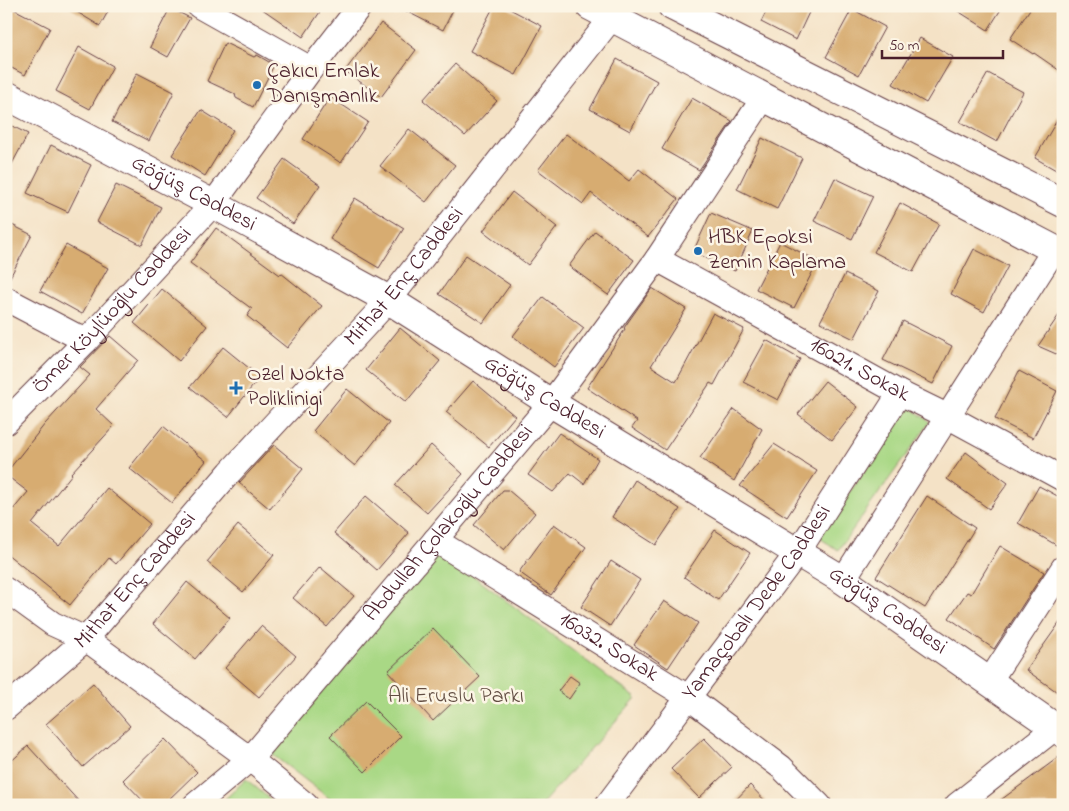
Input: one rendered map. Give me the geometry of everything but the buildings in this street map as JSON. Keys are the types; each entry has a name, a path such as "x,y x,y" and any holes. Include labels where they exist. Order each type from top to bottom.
{"main road":[{"path":"672,6 1063,203"},
{"path":"608,10 764,98 1058,252"},
{"name":"Göğüş Caddesi","path":"6,95 213,204 388,300 551,403 843,580 1059,731"}],"street":[{"path":"200,6 311,69"},
{"name":"Ömer Köylüoğlu Caddesi","path":"6,422 86,342 213,204 311,69 360,6"},
{"name":"Mithat Enç Caddesi","path":"6,708 86,639 230,472 388,300 608,10"},
{"name":"Abdullah Çolakoğlu Caddesi","path":"195,805 250,759 551,403 657,259 764,98"},
{"path":"843,580 947,416 1058,252"},
{"name":"16021. Sokak","path":"657,259 900,393 947,416 1063,479"},
{"path":"6,299 86,342"},
{"name":"Yamaçobalı Dede Caddesi","path":"607,805 798,552 900,393"},
{"name":"16032. Sokak","path":"435,540 688,697 781,767 819,805"},
{"path":"989,682 1063,568"},
{"path":"6,590 53,624 86,639 250,759 306,805"},
{"path":"957,805 1059,731"}],"green space":[{"path":"910,407 930,422 838,550 818,537"},
{"name":"Ali Eruslu Parkı","path":"440,551 636,698 541,805 338,805 269,752"},
{"path":"246,779 277,805 219,805"}],"place":[{"name":"Çakıcı Emlak Danışmanlık","path":"257,85"},
{"name":"HBK Epoksi Zemin Kaplama","path":"698,251"},
{"name":"Ozel Nokta Poliklinigi","path":"236,388"}]}
